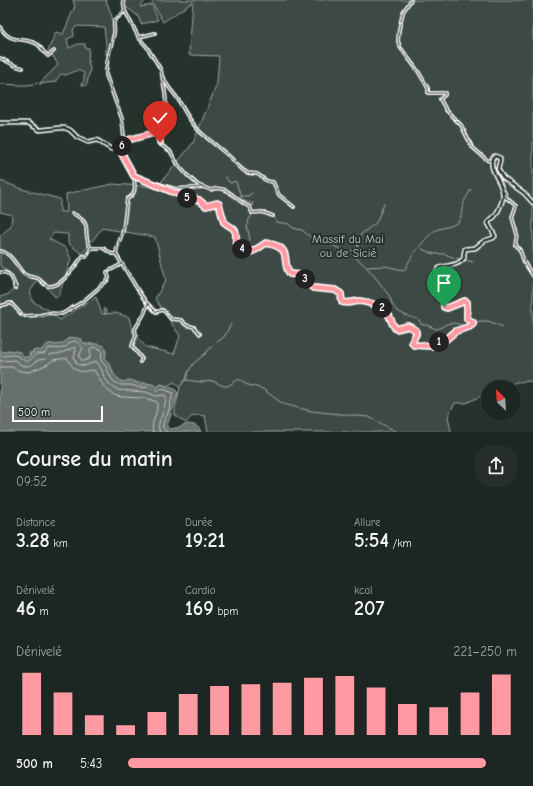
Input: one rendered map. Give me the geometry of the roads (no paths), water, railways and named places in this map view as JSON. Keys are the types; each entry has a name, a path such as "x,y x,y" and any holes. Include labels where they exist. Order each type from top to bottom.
{"street":[{"path":"123,0 125,11 138,37 154,57 161,70 166,85 185,109 187,116 199,131 230,157 241,169 249,174 256,174 267,182 273,182 281,198 294,207"},
{"path":"410,0 403,12 399,29 399,44 418,71 428,88 428,93 445,93 445,95 440,99 445,109 461,125 472,147 487,160 492,161"},
{"path":"125,11 115,18 115,31 106,62 106,75 122,119 124,141 121,149 134,176 135,191 134,194 128,199 123,231 116,254 124,269 148,304 156,312 163,310 171,319 181,320 186,325 194,328 200,334"},
{"path":"0,27 4,34 9,37 37,44 48,56 54,51"},
{"path":"138,37 154,33"},
{"path":"0,58 13,65 23,68"},
{"path":"163,76 166,92 167,115 160,124 158,132 161,144 170,151 178,163 198,185 211,190 215,188 223,189 250,207 252,213 262,212 274,216"},
{"path":"0,123 28,123 40,130 65,128 70,130 77,137 88,142 97,140 110,149 121,149"},
{"path":"124,141 158,132"},
{"path":"507,199 495,172 492,161 494,156 499,157 500,161 498,169 500,174 506,181 525,194 533,203"},
{"path":"134,176 188,198 199,200 206,206 219,203 224,222 235,229 236,242 241,246 244,253 259,249 265,243 277,246 283,250 285,254 287,270 290,274 300,275 313,288 338,291 341,294 342,302 358,301 381,308 388,313 396,329 408,326 416,330 412,344 429,347 444,341 456,331 469,327 473,324 473,322 467,319 467,302 465,301 447,308 444,307 441,298 441,284 434,275 439,268 463,261 465,249 475,248 484,241 495,236 488,224 488,221 496,214 503,197 503,189"},
{"path":"153,183 162,184 168,188 176,189 203,187"},
{"path":"503,197 516,206 512,218 517,234 515,245 520,250 524,262 533,276"},
{"path":"72,213 83,219 86,223 87,238 91,248"},
{"path":"91,248 102,248 112,254 116,254"},
{"path":"0,251 4,252 13,260 27,276 37,278 44,285 54,286 67,277 83,256 86,257 91,248"},
{"path":"0,306 11,303 21,314 25,316 50,313 62,314 82,302 108,280 108,271 122,263"},
{"path":"0,272 7,273 12,276 14,285"},
{"path":"140,362 142,359 132,346 136,335 134,329 144,314 148,304"}],"water":[{"path":"71,337 82,339 82,342 87,345 99,344 104,346 106,348 105,359 109,363 113,373 122,382 132,380 136,383 140,383 142,387 143,383 152,384 157,387 161,384 175,389 178,393 167,426 170,429 192,424 195,425 201,432 0,432 0,350 3,352 8,352 8,350 20,352 25,358 30,356 30,353 34,353 32,351 41,351 49,344 56,345 64,343"}],"waterway":[{"path":"0,84 24,85 37,83"},
{"path":"226,176 229,182 236,182 242,200 253,203 251,209"},
{"path":"368,267 385,266 403,270 406,268 414,254 433,232 454,225 459,221 464,202 471,189"},
{"path":"241,196 248,196 252,193"},
{"path":"347,252 357,249 361,234 376,223 384,204"},
{"path":"250,240 247,226 252,212"},
{"path":"274,217 276,222 289,224 293,228 302,230 310,237"},
{"path":"312,238 335,246 363,263 389,295 396,310 407,316 418,319 422,325 427,325 436,329 446,324 453,323 463,325 488,321 503,327"},
{"path":"422,249 434,254 445,254 473,262"},
{"path":"186,380 188,372 194,363 214,344 224,337 231,324"},
{"path":"179,388 185,380 202,382 213,381 223,386 228,386 237,380 241,380 245,384 263,389 283,404 311,411 369,417 395,431"}],"park label":[{"name":"Massif du Mai ou de Sicié","path":"348,246"}]}
